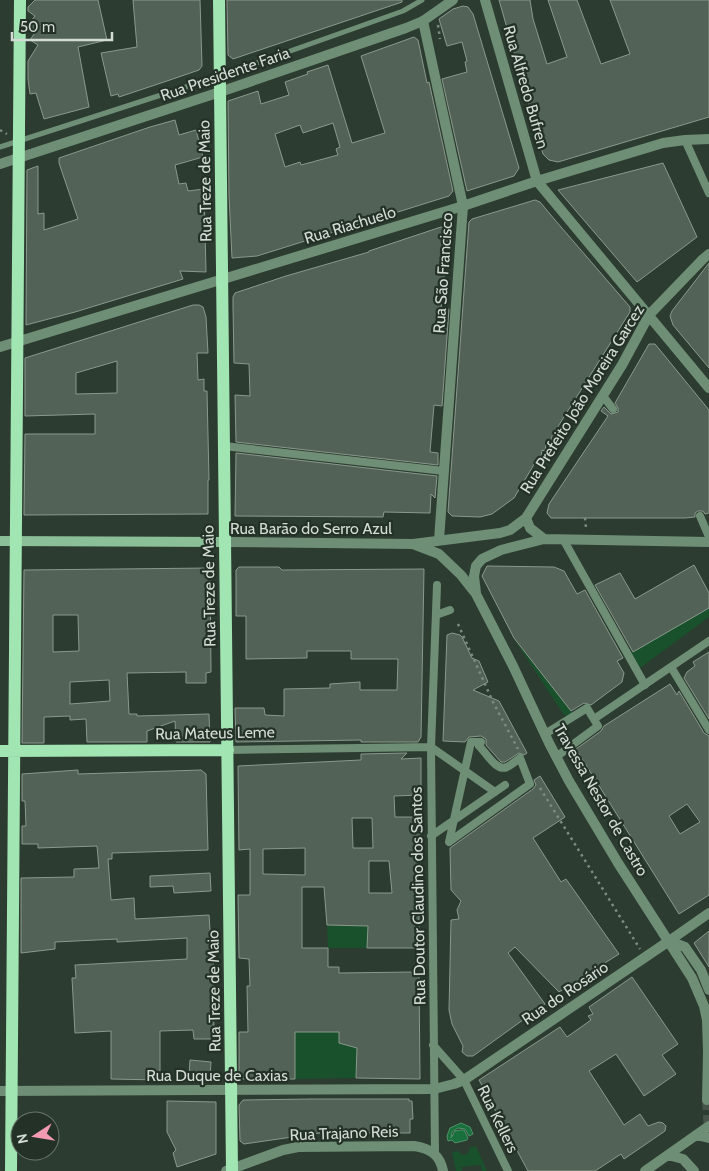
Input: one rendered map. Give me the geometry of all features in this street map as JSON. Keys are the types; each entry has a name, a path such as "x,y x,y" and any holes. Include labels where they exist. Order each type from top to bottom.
{"main road":[{"path":"10,1171 6,1091 14,751 20,0"},
{"name":"Rua Treze de Maio","path":"219,0 232,1090 230,1170"},
{"name":"Rua Barão do Serro Azul","path":"0,540 225,542"},
{"name":"Rua Mateus Leme","path":"0,751 228,750"}],"street":[{"name":"Rua Presidente Faria","path":"0,164 220,92 406,28 423,21 453,0"},
{"name":"Rua Alfredo Bufren","path":"485,0 538,181"},
{"name":"Rua São Francisco","path":"423,21 463,206 439,540"},
{"name":"Rua Riachuelo","path":"0,347 663,143 709,139"},
{"path":"685,140 709,193"},
{"path":"538,181 709,388"},
{"name":"Rua Prefeito João Moreira Garcez","path":"526,518 622,365 648,315 709,254"},
{"path":"603,396 612,409"},
{"path":"224,446 444,471"},
{"path":"700,516 709,537"},
{"path":"526,518 530,528 544,539"},
{"name":"Rua Barão do Serro Azul","path":"225,542 413,544 510,530 526,518"},
{"path":"476,594 474,576 476,566 482,559 501,550 544,539 709,542"},
{"path":"563,539 645,685"},
{"name":"Travessa Nestor de Castro","path":"413,544 438,554 461,575 476,594 556,757 618,863 692,978 704,1006 708,1045 707,1100"},
{"path":"437,584 431,747 495,792"},
{"path":"436,615 450,610"},
{"path":"594,719 709,641"},
{"path":"671,667 709,730"},
{"path":"545,734 587,708 598,726 556,757"},
{"path":"471,742 481,742 479,746 501,768 506,768 520,758 529,781 530,784 450,842 471,742"},
{"name":"Rua Mateus Leme","path":"228,750 431,747"},
{"name":"Rua Doutor Claudino dos Santos","path":"431,747 435,1154"},
{"path":"431,836 505,785"},
{"name":"Rua do Rosário","path":"434,1089 464,1080 709,913"},
{"path":"668,941 685,947 701,970 709,990"},
{"path":"433,1046 464,1080"},
{"name":"Rua Kellers","path":"464,1080 508,1171"},
{"name":"Rua Duque de Caxias","path":"6,1091 434,1089"},
{"path":"645,1171 709,1126"},
{"path":"696,1135 709,1138"},
{"name":"Rua Trajano Reis","path":"230,1170 283,1150 298,1147 414,1146 430,1150 435,1154"},
{"path":"435,1154 443,1171"},
{"path":"668,1155 683,1159 694,1171"}],"lane":[{"path":"0,147 220,76 403,11 422,0"}],"path":[{"path":"458,624 493,702 518,750"},
{"path":"529,781 534,778 645,956"}],"shaded area":[{"path":"709,608 709,617 640,668 630,653"},
{"path":"514,639 575,716 564,715"},
{"path":"327,925 389,927 389,931 368,931 367,948 328,948"},
{"path":"295,1032 339,1032 339,1043 357,1048 356,1078 295,1079"},
{"path":"461,1123 470,1127 473,1134 469,1136 465,1129 458,1128 452,1132 451,1138 455,1131 464,1130 468,1138 467,1140 455,1143 452,1140 448,1141 447,1136 450,1128"},
{"path":"476,1146 487,1171 482,1171 481,1165 461,1167 462,1171 456,1171 452,1152 458,1151 465,1155 469,1152 469,1148"}],"building":[{"path":"35,0 98,0 107,40 78,47 89,107 44,119 36,93 30,94 28,61 38,45 30,40 36,31 28,25 35,16 28,11 28,7"},
{"path":"133,0 200,0 202,66 199,70 119,97 118,94 111,96 101,53 137,47"},
{"path":"227,0 402,0 402,2 233,59 228,55"},
{"path":"499,0 530,0 533,19 547,64 567,57 548,0 577,0 601,64 630,54 610,0 709,0 709,117 558,162 549,160 543,154"},
{"path":"463,6 468,7 473,14 519,168 514,176 467,191 442,79 467,72 465,62 467,61 462,42 447,46 439,19 453,9"},
{"path":"414,37 418,40 453,191 449,196 257,256 232,258 228,101 258,91 261,104 289,95 285,82 328,65 352,143 385,133 361,56","holes":["333,123 340,147 336,149 338,155 301,165 300,162 285,167 275,134 300,125 303,133"]},
{"path":"175,120 179,135 196,130 203,157 175,165 179,184 186,183 188,191 204,189 206,272 180,271 183,279 26,325 27,170 38,166 38,214 44,213 44,230 78,219 59,158"},
{"path":"663,163 697,237 637,282 558,190"},
{"path":"535,200 540,202 630,307 630,312 552,436 551,444 546,444 545,451 542,450 541,456 539,456 514,498 492,514 480,517 452,516 448,512 469,222 472,219"},
{"path":"441,227 448,229 448,233 441,308 449,309 442,406 434,405 430,452 438,453 438,465 236,442 235,395 250,396 249,364 234,363 233,297 235,293 369,252"},
{"path":"709,263 709,368 673,325 670,316"},
{"path":"193,305 203,307 206,317 208,353 197,353 198,380 204,379 204,391 207,391 208,514 24,515 25,434 95,434 95,414 25,416 25,358","holes":["117,361 117,393 76,394 76,373"]},
{"path":"649,344 655,344 709,410 709,513 705,514 703,511 698,511 695,513 695,517 685,518 551,518 547,513 549,504 608,416 601,411 604,407 611,414 618,412 615,403"},
{"path":"236,453 437,476 435,498 431,494 430,513 384,512 383,517 235,516"},
{"path":"694,565 709,593 709,608 633,652 595,585 620,573 635,599"},
{"path":"487,566 554,567 564,571 577,594 585,590 623,658 617,661 624,673 622,682 591,705 584,703 571,711 514,638 482,576"},
{"path":"239,567 279,567 282,570 424,569 421,737 418,742 361,742 361,740 236,742 235,708 264,708 265,715 284,716 284,689 330,688 330,684 360,682 360,690 397,690 398,659 351,659 351,651 307,651 307,658 246,659 246,616 236,616 236,570"},
{"path":"210,568 211,672 206,673 206,683 186,683 186,672 127,673 129,714 137,714 137,716 209,714 210,742 176,742 175,721 147,731 147,742 87,742 86,719 70,720 70,716 44,717 44,743 22,743 24,570","holes":["53,615 78,615 79,651 53,652","109,680 110,701 70,704 70,682"]},
{"path":"452,633 462,637 472,658 479,661 488,682 473,690 499,701 527,753 524,755 519,753 505,762 501,762 486,745 486,739 481,736 469,737 465,742 443,741 447,635"},
{"path":"709,652 709,719 684,678 687,672 695,666 693,662"},
{"path":"670,684 677,695 679,691 704,733 709,736 709,895 679,914 576,749 601,731 604,726","holes":["687,804 700,822 680,834 669,816"]},
{"path":"407,753 401,759 421,758 421,795 394,796 395,817 420,817 420,877 417,877 419,948 367,948 368,926 327,925 324,887 302,887 302,948 328,948 328,967 339,967 339,973 412,972 412,976 419,976 420,1079 356,1078 357,1048 339,1043 339,1032 295,1032 295,1079 241,1079 239,1077 239,1032 248,1032 247,986 250,986 249,959 239,958 238,895 250,895 250,849 239,850 238,766 361,760 361,754","holes":["352,818 372,818 373,848 353,848","305,848 305,875 263,874 263,849","369,861 389,861 392,893 369,893"]},
{"path":"78,770 78,774 201,770 206,774 208,850 112,853 112,859 108,859 111,900 134,898 135,919 209,915 211,943 213,943 214,1039 194,1039 193,1030 160,1031 160,1080 111,1079 111,1031 75,1033 72,978 76,978 75,965 187,959 187,938 117,942 117,939 55,942 55,949 21,953 21,878 74,877 74,869 99,868 97,846 38,848 38,844 22,844 22,826 26,826 25,801 22,801 22,774"},
{"path":"540,776 565,817 533,838 561,882 566,879 619,954 559,992 515,947 508,953 545,1004 473,1056 467,1056 462,1052 463,1046 452,1024 449,1010 451,920 459,919 457,910 461,901 451,890 450,848 533,789 536,785 534,780"},
{"path":"210,873 211,891 174,893 173,886 150,887 150,876"},
{"path":"709,931 709,967 694,943"},
{"path":"632,977 678,1044 662,1055 676,1074 644,1096 616,1054 589,1071 624,1125 640,1114 648,1126 659,1122 663,1123 666,1126 665,1131 624,1159 621,1154 595,1171 528,1171 479,1080 560,1027 567,1037 591,1020 588,1016 593,1014 589,1007"},
{"path":"190,1060 211,1062 210,1077 189,1076"},
{"path":"409,1099 409,1101 412,1101 413,1119 410,1119 410,1133 320,1133 244,1144 240,1141 239,1105 243,1100"},
{"path":"167,1101 216,1102 216,1154 177,1167 173,1153 176,1150 167,1132"}],"tunnel":[{"path":"707,1100 709,1133"}]}
